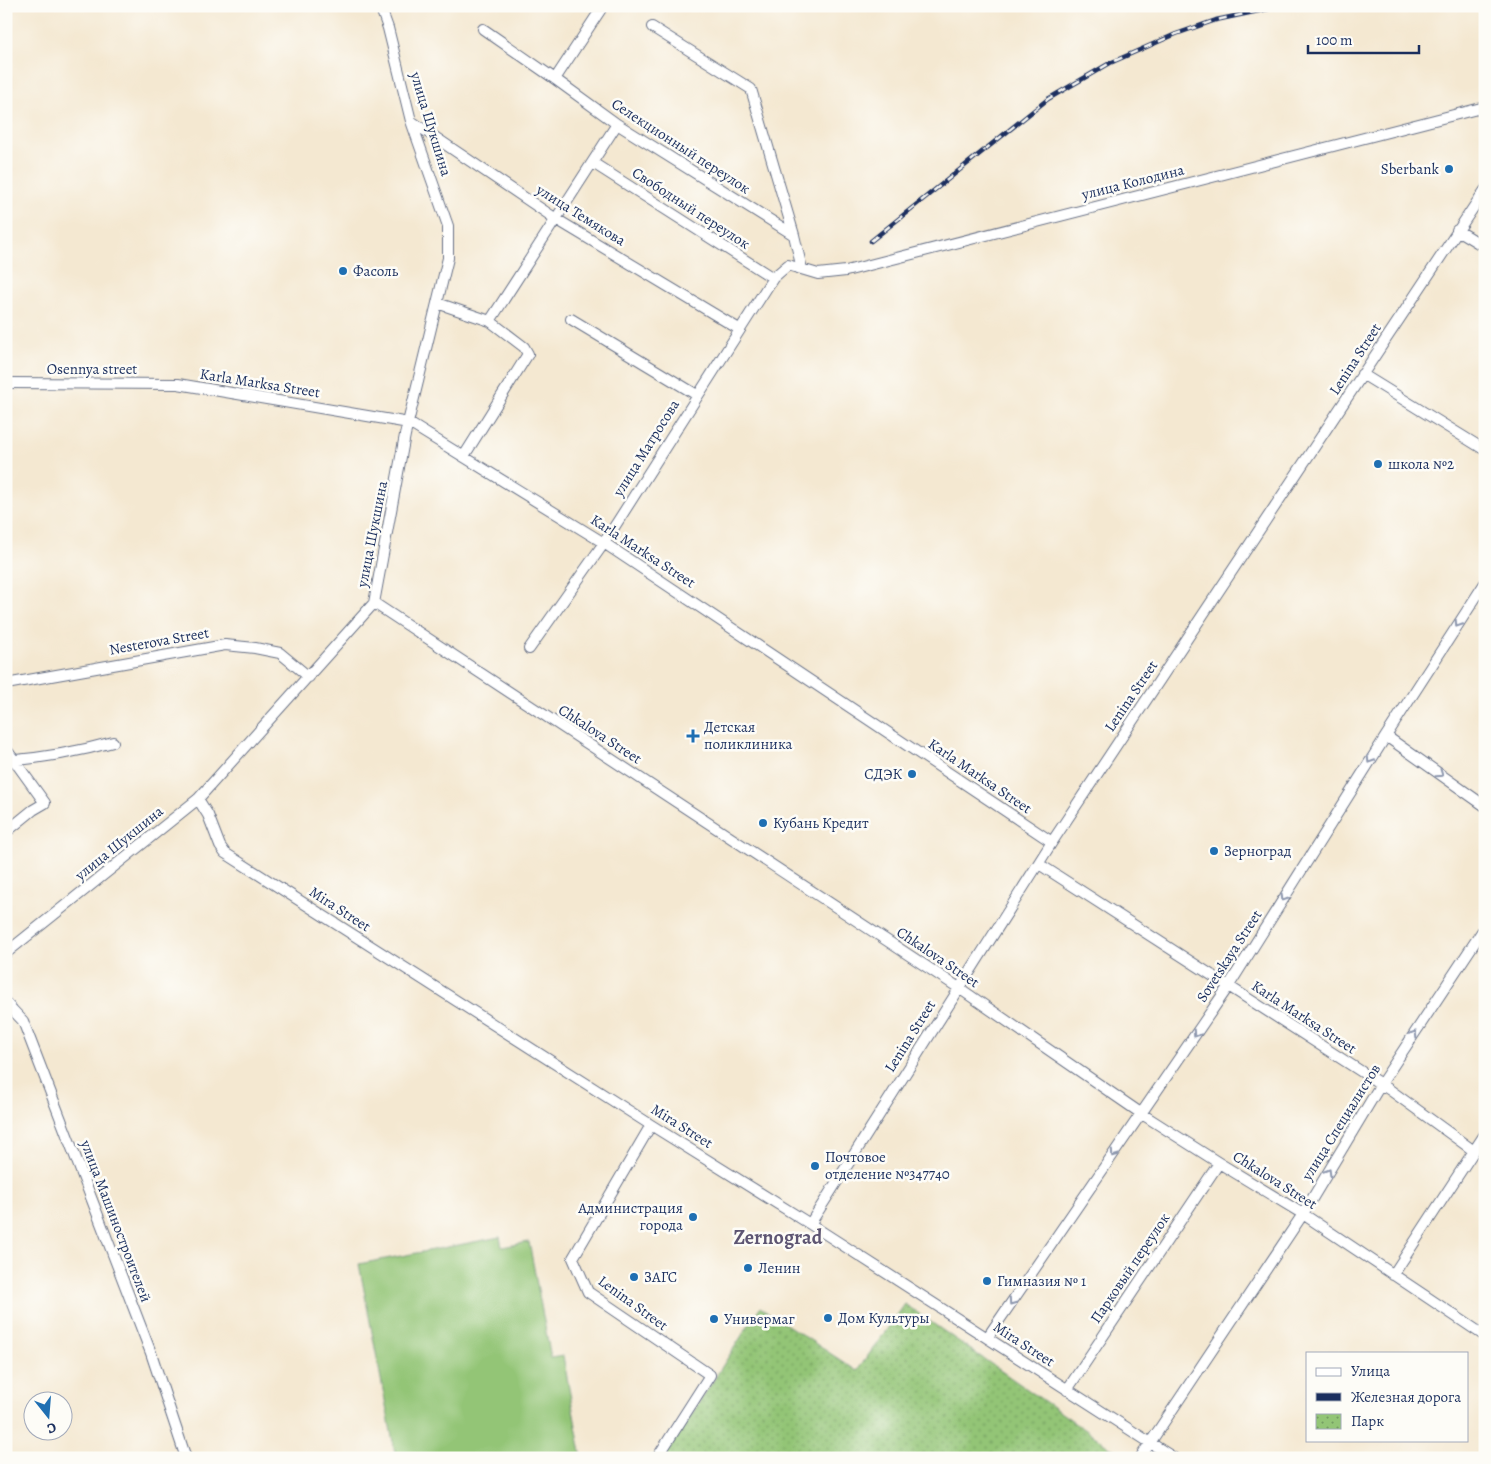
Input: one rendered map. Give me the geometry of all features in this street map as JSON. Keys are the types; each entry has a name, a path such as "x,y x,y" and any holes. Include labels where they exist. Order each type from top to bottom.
{"street":[{"name":"улица Шукшина","path":"6,954 198,799 374,602 409,423 448,258 448,226 411,121 388,28 380,6"},
{"path":"555,78 604,6"},
{"path":"652,27 751,88 794,235 802,269"},
{"name":"Селекционный переулок","path":"483,29 555,78 617,124 794,235"},
{"name":"улица Колодина","path":"788,265 818,274 846,271 1485,107"},
{"name":"улица Темякова","path":"411,121 556,219 739,330"},
{"path":"490,321 617,124"},
{"name":"Свободный переулок","path":"593,163 773,278"},
{"name":"Lenina Street","path":"810,1224 1052,842 1485,190"},
{"path":"1457,230 1485,247"},
{"name":"улица Матросова","path":"529,649 604,542 773,278 788,265"},
{"path":"437,303 490,321 524,347 528,354 464,456"},
{"path":"571,318 697,395"},
{"path":"1362,374 1485,450"},
{"name":"Osennya street","path":"6,383 178,384"},
{"name":"Karla Marksa Street","path":"178,384 409,423 604,542 1052,842"},
{"name":"Sovetskaya Street","path":"987,1338 1228,987 1485,583"},
{"name":"Chkalova Street","path":"374,602 959,988 1142,1114 1302,1214 1485,1336"},
{"name":"Nesterova Street","path":"6,684 225,645 280,653 309,676"},
{"path":"1386,736 1485,806"},
{"path":"10,761 85,750 113,742"},
{"path":"6,749 10,761 46,803 33,810 6,832"},
{"name":"Mira Street","path":"198,799 208,815 220,846 225,853 651,1125 810,1224 1174,1458"},
{"name":"Karla Marksa Street","path":"1039,864 1381,1084 1474,1151"},
{"name":"улица Специалистов","path":"1140,1458 1302,1214 1381,1084 1485,927"},
{"name":"улица Машиностроителей","path":"6,1002 24,1021 151,1353 186,1458"},
{"name":"Lenina Street","path":"651,1125 573,1258 588,1292 710,1375 657,1458"},
{"path":"1393,1275 1485,1134"},
{"name":"Парковый переулок","path":"1066,1390 1219,1163"}],"green space":[{"path":"500,1237 502,1247 529,1242 551,1358 563,1356 582,1458 396,1458 359,1264"},
{"path":"905,1304 1126,1458 664,1458 760,1307 857,1371"}],"railway":[{"path":"871,241 1048,99 1110,63 1176,34 1216,20 1283,6"}],"place":[{"name":"Sberbank","path":"1449,169"},
{"name":"Фасоль","path":"343,271"},
{"name":"школа №2","path":"1378,464"},
{"name":"Детская поликлиника","path":"693,736"},
{"name":"СДЭК","path":"912,774"},
{"name":"Кубань Кредит","path":"763,823"},
{"name":"Зерноград","path":"1214,851"},
{"name":"Почтовое отделение №347740","path":"815,1166"},
{"name":"Администрация города","path":"693,1217"},
{"name":"Ленин","path":"748,1268"},
{"name":"ЗАГС","path":"634,1277"},
{"name":"Гимназия № 1","path":"987,1281"},
{"name":"Дом Культуры","path":"828,1318"},
{"name":"Универмаг","path":"714,1319"}],"district":[{"name":"Zernograd","path":"778,1237"}]}
